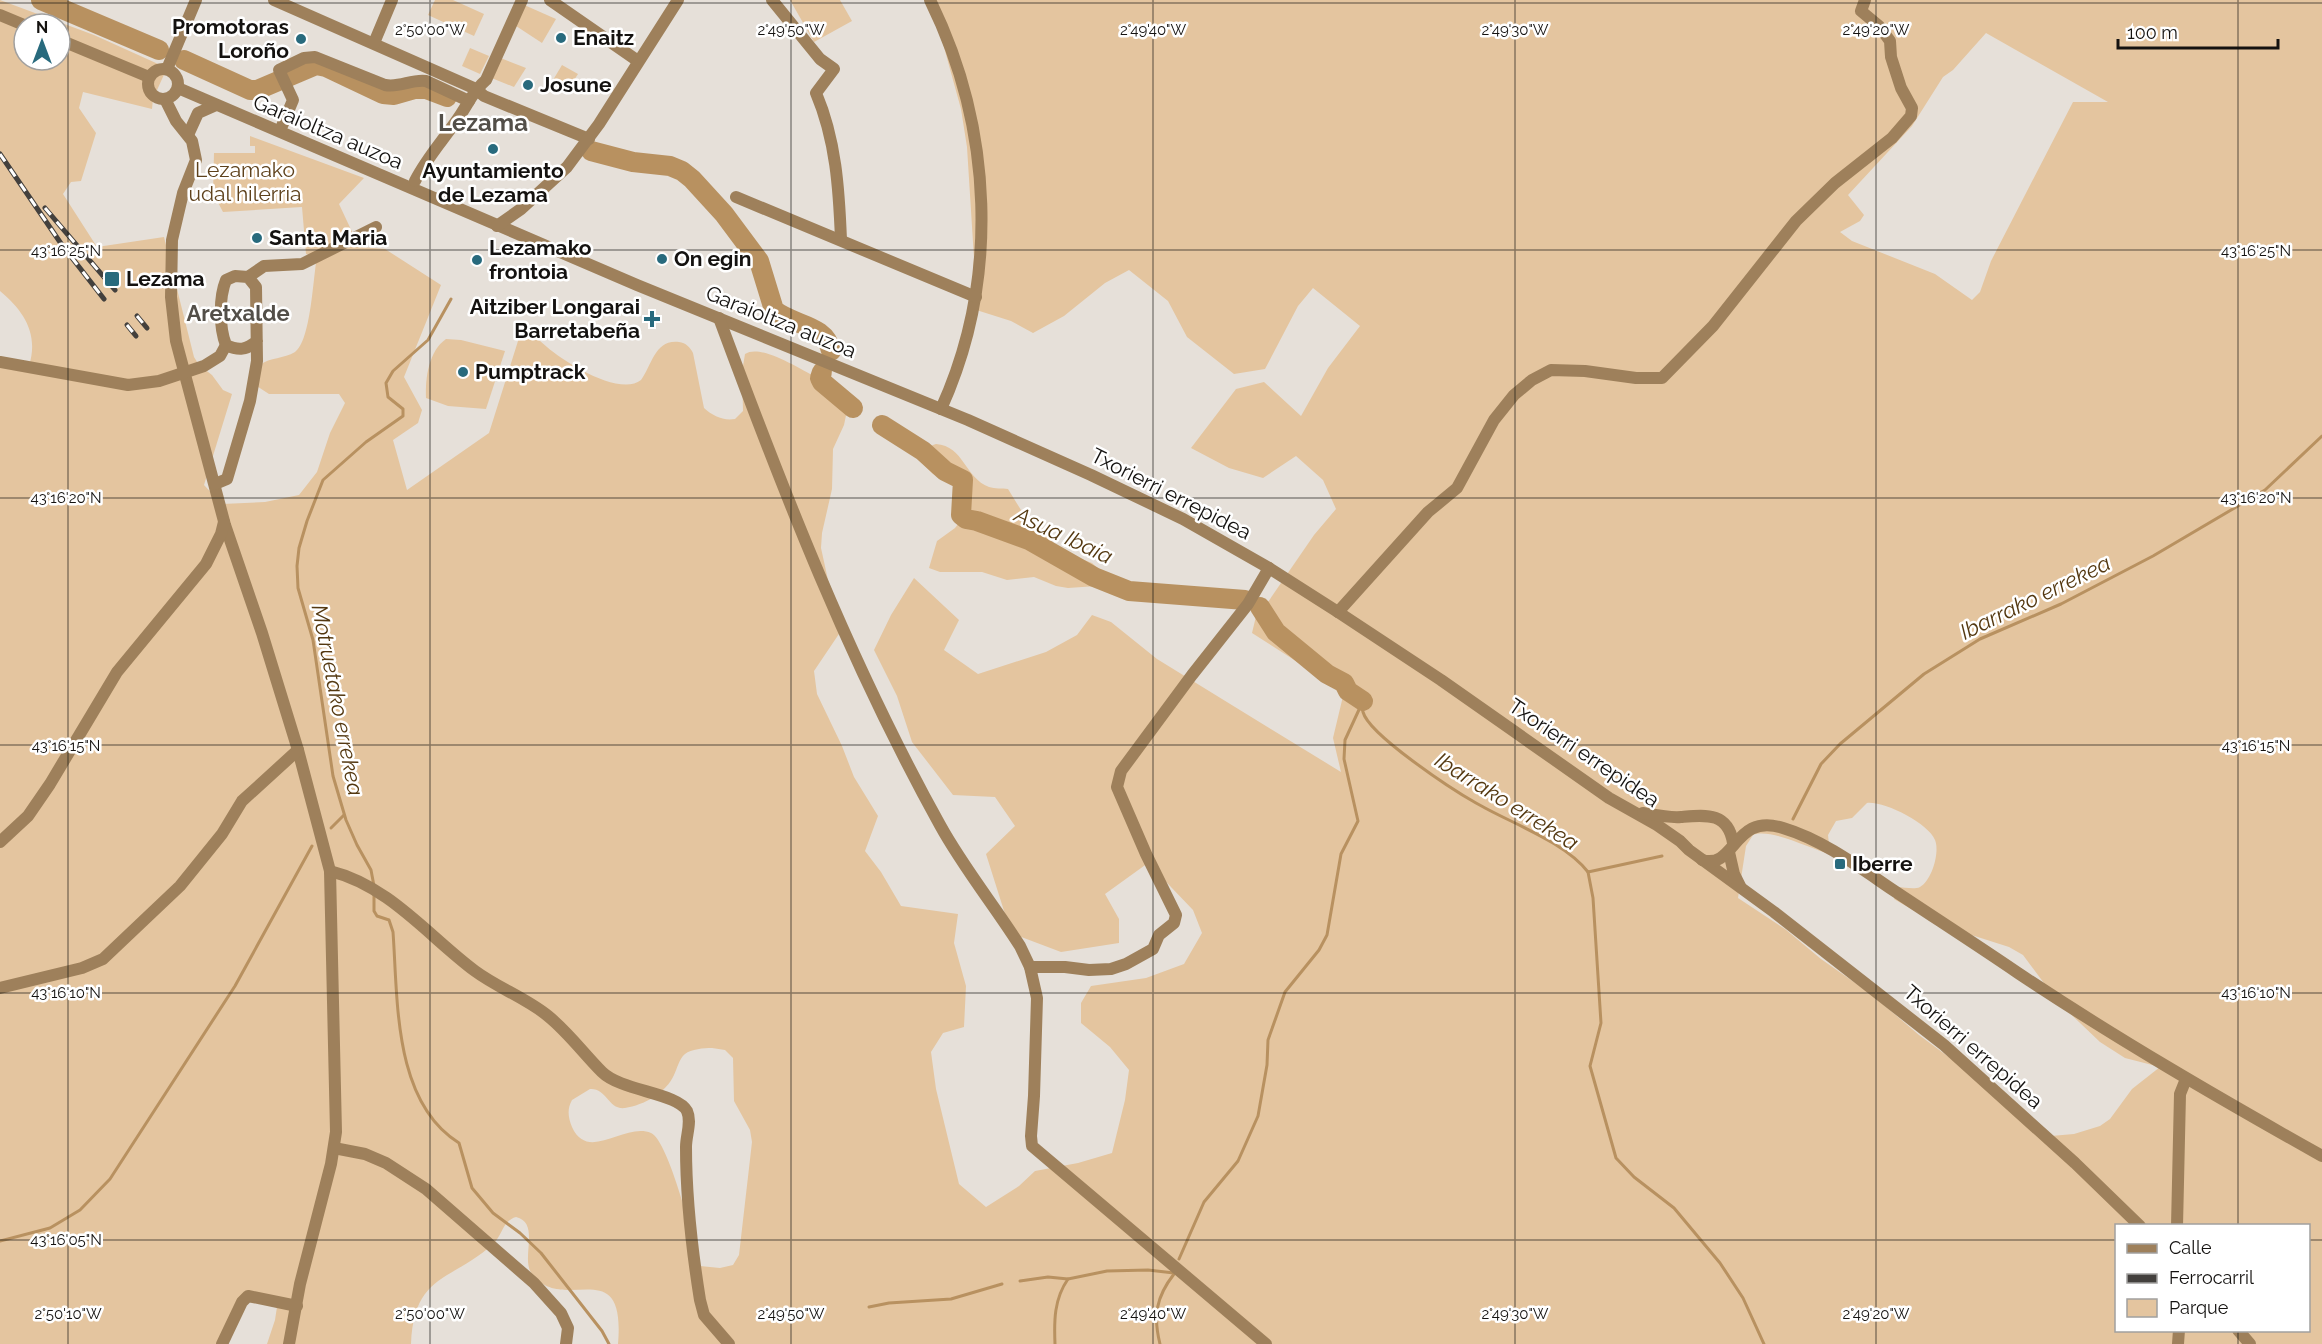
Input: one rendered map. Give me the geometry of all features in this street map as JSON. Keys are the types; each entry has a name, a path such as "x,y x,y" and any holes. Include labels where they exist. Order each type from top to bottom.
{"street":[{"path":"167,69 196,0"},
{"path":"274,0 476,89 484,96 589,139"},
{"path":"374,43 392,0"},
{"path":"416,181 423,165 476,89 486,80 522,0"},
{"path":"497,226 521,209 567,167 589,139 678,0"},
{"path":"772,0 823,61 834,69 816,93 826,118 832,145 840,207 841,240"},
{"path":"930,0 948,38 964,82 973,123 981,200 980,270 976,297 959,365 941,409"},
{"path":"1338,612 1428,512 1457,488 1494,420 1514,395 1532,380 1551,370 1585,371 1636,378 1662,378 1713,326 1796,221 1835,183 1892,138 1911,116 1912,108 1894,68 1890,41 1879,26 1861,11 1865,0"},
{"path":"556,2 638,61"},
{"path":"72,44 149,77"},
{"path":"282,126 293,100 279,70 297,61 315,57 385,85 394,86 419,80 426,81 469,101"},
{"path":"165,99 175,93 178,88 176,76 167,69 156,70 149,77 148,90 152,95 165,99 188,135 195,150 196,160 176,218 171,262 172,320 224,521 298,750 330,871 331,997 336,1132 300,1284 289,1344"},
{"name":"Garaioltza auzoa","path":"178,88 497,226 941,409"},
{"path":"188,135 198,113 216,105"},
{"path":"736,196 976,297"},
{"path":"257,341 248,348 236,350 226,345 222,334 223,288 226,280 235,276 248,277 264,266 302,264 376,227"},
{"path":"215,484 227,478 250,401 257,361 256,287 248,277"},
{"path":"719,318 790,506 847,640 940,826 1014,936 1030,967 1037,998 1032,1146 1266,1344"},
{"path":"0,362 128,385 159,381 204,366 220,356 226,345"},
{"name":"Txorierri errepidea","path":"941,409 1136,495 1269,568 1441,680 1609,798 1680,841 1700,859 1741,887 1944,1045 2067,1155 2138,1224"},
{"path":"0,842 28,816 50,784 117,672 206,564 221,534 224,521"},
{"path":"1030,967 1111,969 1126,964 1152,949 1159,935 1174,923 1176,915 1117,787 1118,780 1121,771 1170,703 1248,604 1269,568"},
{"path":"0,988 82,968 104,959 180,886 222,834 242,801 298,750"},
{"path":"1630,810 1683,818 1701,815 1719,819 1731,831 1734,874 1741,887"},
{"path":"1680,841 1677,829 1683,818"},
{"path":"1700,859 1716,861 1743,833 1758,826 1787,829 1821,845 1862,869 2082,1016 2322,1156"},
{"path":"330,871 400,906 477,972 547,1015 610,1079 672,1099 686,1108 690,1119 686,1140 686,1183 700,1300 704,1315 729,1344"},
{"path":"2177,1224 2180,1094 2186,1078"},
{"path":"334,1148 365,1154 386,1163 426,1189 534,1283 561,1313 568,1328 566,1344"},
{"path":"222,1344 242,1302 249,1296 297,1306"},
{"path":"2240,1332 2250,1344"}],"green space":[{"name":"Lezamako udal hilerria","path":"0,0 32,12 12,12 12,72 72,72 72,27 167,68 153,99 152,109 83,92 79,108 96,133 81,181 71,182 63,194 97,247 164,237 194,357 223,390 232,394 204,485 222,504 265,502 299,495 317,472 330,433 345,403 339,394 269,394 252,383 260,365 291,354 300,346 308,322 317,257 306,254 302,207 223,212 213,193 214,153 255,153 255,146 250,146 250,136 364,178 339,204 354,236 349,246 385,249 441,285 404,377 422,410 418,423 393,440 407,490 489,433 524,322 541,341 566,361 593,376 620,384 632,384 641,380 655,354 664,345 671,342 684,343 693,353 704,408 722,419 735,419 743,411 742,372 745,354 761,352 771,355 818,378 821,385 848,406 844,425 833,449 832,489 821,548 828,580 845,625 814,671 817,694 854,777 878,816 865,851 881,872 901,906 958,914 954,943 966,986 964,1027 943,1033 931,1052 936,1089 959,1184 986,1207 1019,1186 1035,1171 1078,1163 1112,1153 1125,1100 1129,1070 1110,1047 1081,1023 1081,1003 1091,986 1146,978 1184,964 1202,933 1193,910 1148,863 1105,894 1119,919 1119,943 1061,952 1011,933 986,854 1015,826 995,797 953,795 912,742 897,696 874,650 891,615 914,578 959,620 944,650 978,674 1046,652 1077,635 1092,615 1111,622 1157,659 1341,772 1333,738 1344,692 1252,633 1258,608 1268,602 1314,535 1336,509 1323,480 1296,456 1263,478 1229,468 1191,448 1236,389 1264,382 1301,416 1328,368 1360,326 1313,288 1298,306 1265,369 1234,374 1187,337 1168,301 1129,270 1105,283 1064,316 1033,333 1011,321 970,308 974,258 967,147 961,109 931,0 2322,0 2322,1344 618,1344 618,1316 612,1299 602,1292 560,1289 545,1285 532,1274 528,1260 527,1226 516,1217 505,1225 493,1244 427,1291 419,1304 411,1344 267,1344 277,1307 250,1299 222,1344 0,1344 0,359 29,366 32,354 31,333 16,307 0,291","holes":["1986,33 2108,102 2073,102 1991,261 1980,292 1972,300 1935,274 1852,241 1840,232 1860,221 1864,215 1848,195 1912,126 1943,77 1953,70","1867,803 1894,809 1915,820 1931,833 1936,845 1936,858 1928,878 1918,888 1897,887 1894,899 1937,924 2009,947 2023,955 2058,1002 2100,1042 2125,1058 2160,1067 2132,1089 2110,1119 2100,1126 2074,1134 2039,1137 1973,1075 1919,1035 1871,994 1821,959 1785,929 1738,898 1746,846 1753,835 1770,834 1830,854 1828,835 1836,821 1852,818","705,1048 725,1050 733,1058 734,1101 750,1130 752,1142 739,1255 733,1265 720,1268 700,1266 680,1194 658,1140 651,1133 641,1131 597,1142 587,1142 579,1137 572,1127 569,1107 572,1100 590,1089 600,1092 619,1108 647,1101 666,1087 680,1061 688,1052"]},
{"path":"435,0 453,0 484,14 474,36 428,15"},
{"path":"790,0 840,0 852,21 814,42"},
{"path":"522,4 556,19 542,43 513,24"},
{"path":"470,48 489,56 480,74 462,66"},
{"path":"498,57 526,68 514,87 489,77"},
{"path":"562,65 578,74 569,88 553,80"},
{"name":"Pumptrack","path":"446,339 461,340 505,351 486,409 448,406 426,398 429,365 436,350"},
{"path":"936,444 953,450 981,483 991,488 1008,489 1021,510 1040,525 1055,546 1092,563 1111,580 1097,586 1068,588 1034,577 1007,580 982,572 940,572 929,568 937,541 955,528 962,519 958,511 961,485 933,474 923,464 925,451"}],"waterway":[{"name":"Asua Ibaia","path":"41,0 159,50"},
{"name":"Asua Ibaia","path":"184,60 250,90 257,90 316,65 326,67 383,94 394,95 415,89 426,89 447,97"},
{"name":"Asua Ibaia","path":"591,151 633,162 670,166 682,171 692,179 724,214 759,261 774,310 823,335 831,351"},
{"name":"Motruetako errekea","path":"374,886 371,870 346,820 333,776 313,640 298,588 299,548 323,480 366,442 403,416 403,409 388,397 386,383 393,371 428,340 451,299"},
{"name":"Asua Ibaia","path":"822,372 820,378 822,382 853,408"},
{"name":"Asua Ibaia","path":"882,425 923,451 945,471 963,480 961,515 966,519 1029,540 1094,577 1129,591 1245,600"},
{"name":"Ibarrako errekea","path":"1793,819 1821,764 1840,744 1924,674 1980,639 2061,604 2153,556 2265,490 2322,436"},
{"name":"Asua Ibaia","path":"1260,607 1276,632 1327,674 1344,683 1348,691 1363,701"},
{"path":"1179,1259 1204,1202 1238,1161 1258,1116 1267,1065 1268,1040 1285,992 1319,950 1327,935 1341,854 1358,821 1344,759 1345,740 1363,701"},
{"name":"Ibarrako errekea","path":"1363,703 1363,712 1369,722 1413,761 1476,803 1551,842 1578,861 1588,872 1662,856"},
{"path":"331,828 344,815"},
{"path":"0,1241 50,1228 80,1210 110,1179 235,986 312,846"},
{"path":"1588,872 1593,898 1601,1023 1590,1066 1616,1158 1634,1177 1674,1208 1720,1263 1743,1298 1764,1344"},
{"name":"Motruetako errekea","path":"374,895 374,911 377,916 389,920 393,932 396,988 403,1048 410,1076 422,1102 437,1125 459,1143 472,1188 493,1213 520,1233 541,1253 602,1331 609,1344"},
{"path":"1055,1344 1057,1302 1068,1279 1107,1271 1148,1270 1174,1273"},
{"path":"1160,1344 1157,1324 1158,1307 1163,1291 1174,1274"},
{"path":"1020,1281 1048,1277 1068,1279"},
{"path":"869,1307 889,1303 951,1299 1002,1284"}],"railway":[{"path":"0,154 62,245 104,299"},
{"path":"45,208 115,290"},
{"path":"137,316 147,328"},
{"path":"127,325 136,336"}],"place":[{"name":"Enaitz","path":"561,38"},
{"name":"Promotoras Loroño","path":"301,39"},
{"name":"Josune","path":"528,85"},
{"name":"Ayuntamiento de Lezama","path":"493,149"},
{"name":"Santa Maria","path":"257,238"},
{"name":"On egin","path":"662,259"},
{"name":"Lezamako frontoia","path":"477,260"},
{"name":"Lezama","path":"112,279"},
{"name":"Aitziber Longarai Barretabeña","path":"652,319"},
{"name":"Pumptrack","path":"463,372"},
{"name":"Iberre","path":"1840,864"}],"district":[{"name":"Lezama","path":"483,123"},
{"name":"Aretxalde","path":"238,313"}]}
